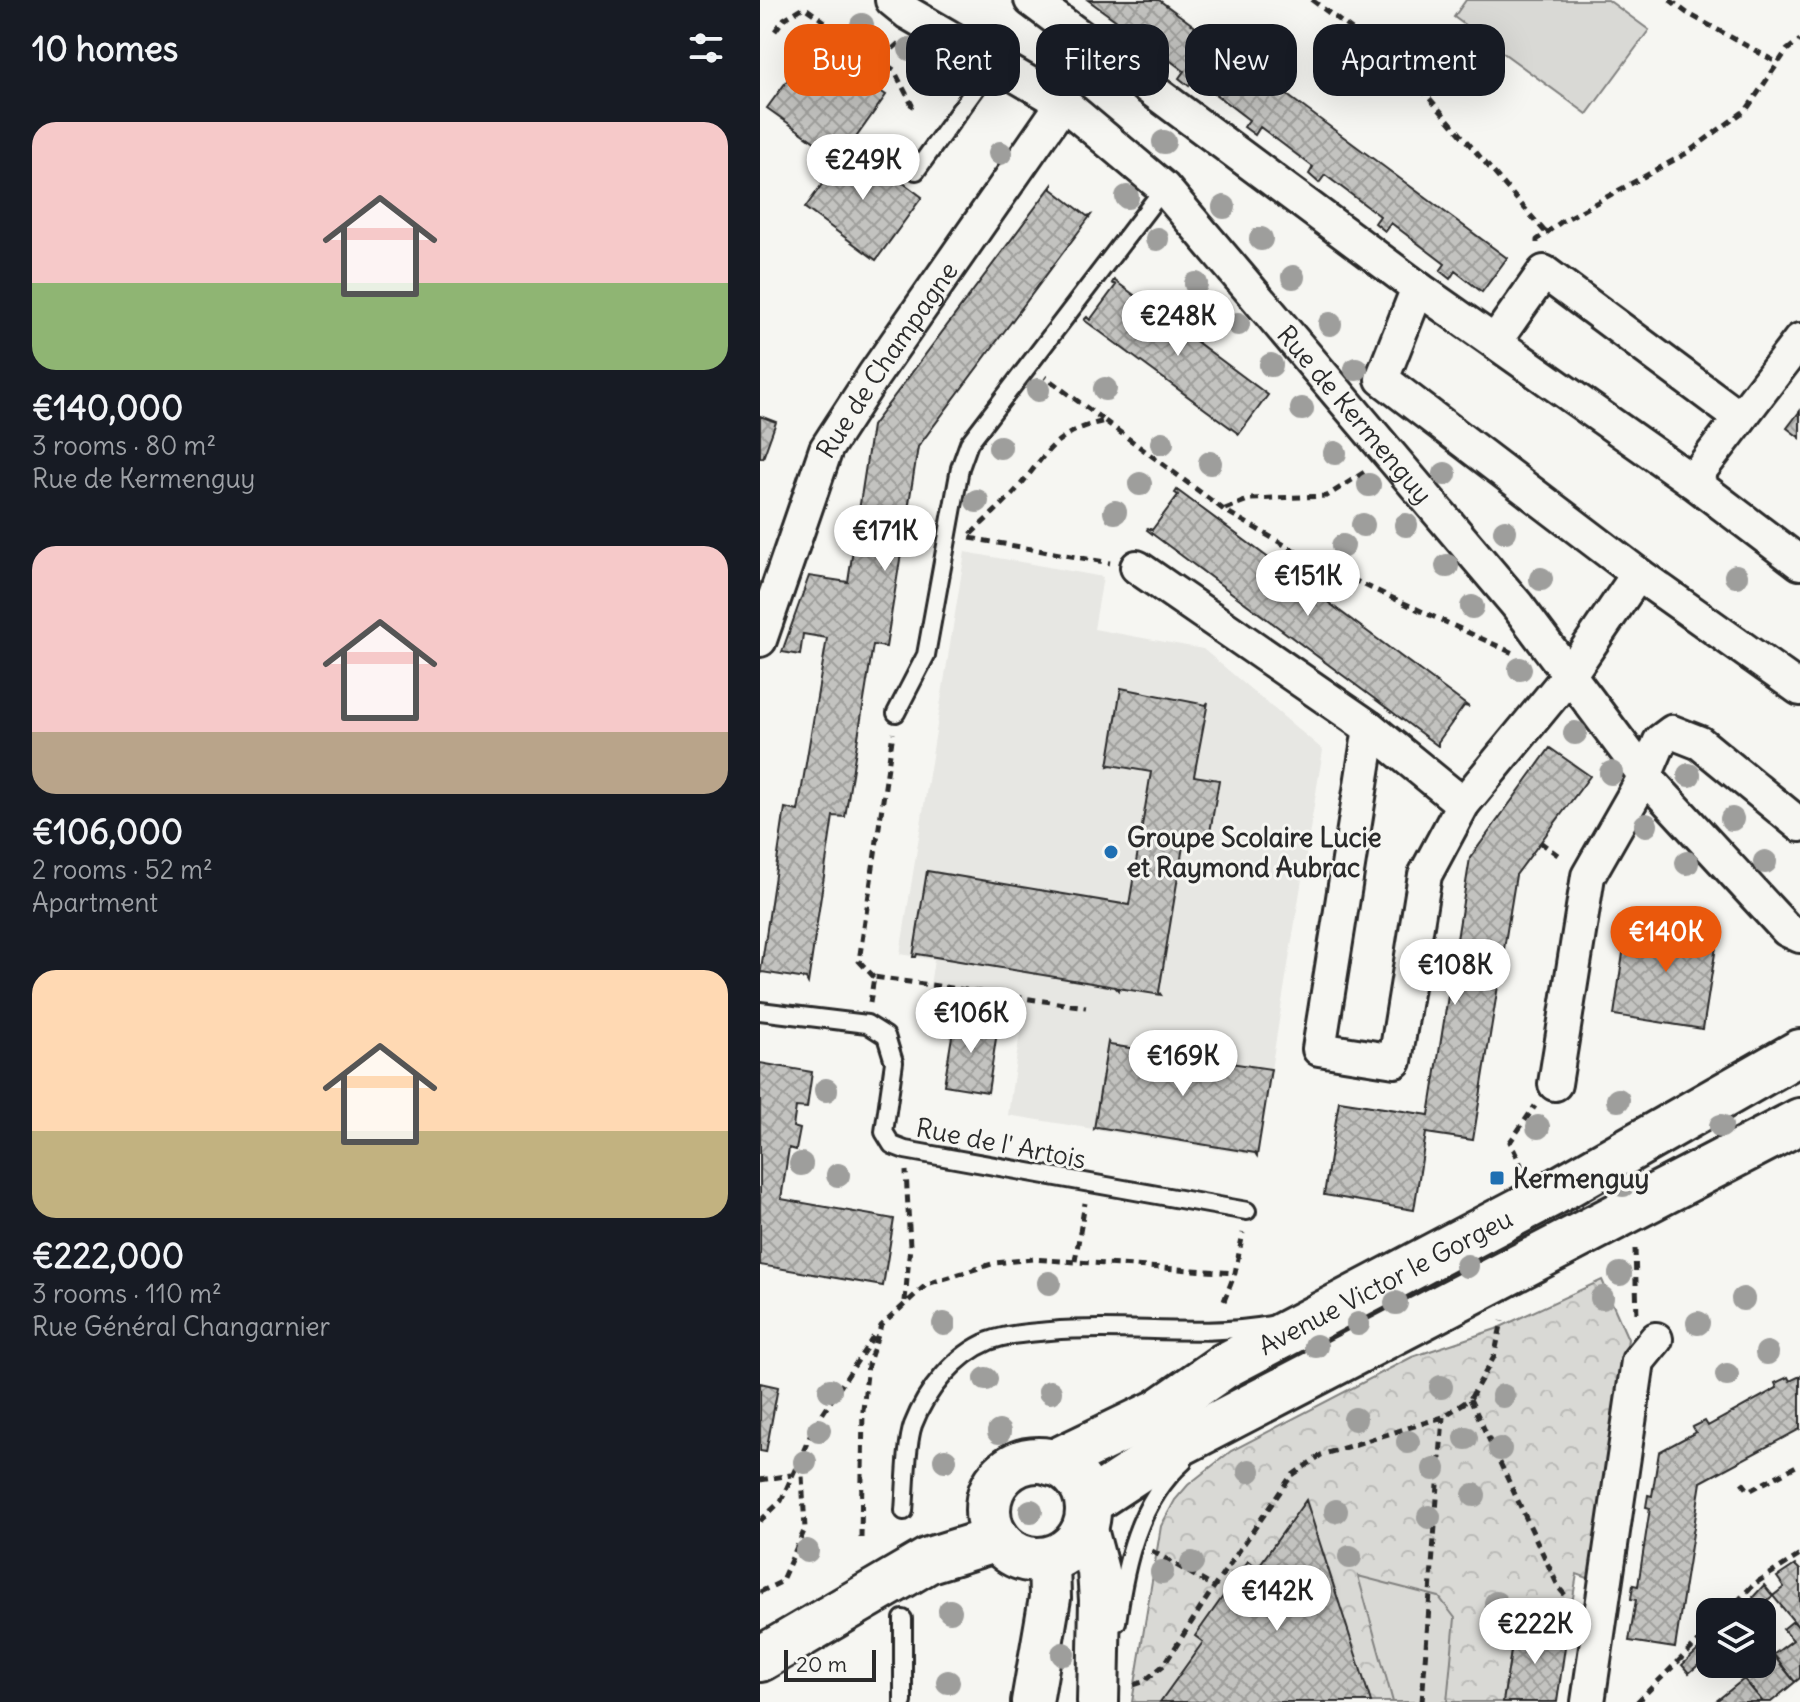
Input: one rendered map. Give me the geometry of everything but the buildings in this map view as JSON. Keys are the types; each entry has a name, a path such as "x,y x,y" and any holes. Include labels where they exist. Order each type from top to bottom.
{"main road":[{"name":"Avenue Victor le Gorgeu","path":"1052,1463 1158,1412 1224,1366 1553,1193 1800,1052"},
{"name":"Avenue Victor le Gorgeu","path":"1087,1515 1173,1447 1800,1121"},
{"path":"1031,1460 1052,1463 1070,1471 1080,1481 1087,1515 1072,1548 1049,1560 1034,1561 1020,1557 1007,1550 993,1521 993,1488 1009,1470 1031,1460"},
{"path":"760,1627 959,1521 993,1521"},
{"path":"760,1659 993,1521"}],"street":[{"name":"Rue de Kermenguy","path":"869,0 923,24"},
{"path":"1031,0 1418,288 1496,340 1692,481 1800,563"},
{"name":"Rue de Kermenguy","path":"1020,78 1063,103 1164,188 1517,605 1645,776 1794,933 1800,963"},
{"name":"Rue de Champagne","path":"760,640 826,449 1063,103"},
{"path":"1496,340 1544,272 1740,418"},
{"path":"1363,421 1418,288"},
{"path":"1692,481 1800,340"},
{"path":"1382,379 1638,574 1800,689"},
{"path":"1137,567 1370,728 1463,804"},
{"path":"1370,728 1319,1049 1395,1061 1425,875 1463,804 1570,674 1638,574"},
{"path":"1555,1084 1588,876 1645,776 1660,741 1672,732 1700,743 1800,825"},
{"path":"1588,1702 1647,1350"},
{"path":"1087,1515 1098,1571 1111,1697"},
{"path":"1032,1702 1050,1598 1049,1560"}],"lane":[{"path":"916,171 970,96"},
{"path":"896,713 926,655 960,468 969,443 1164,188"},
{"path":"760,1011 867,1024"},
{"name":"Rue de l' Artois","path":"867,1024 886,1036 894,1062 884,1132 892,1145 905,1150 1247,1211"},
{"path":"904,1511 912,1427 933,1388 959,1360 986,1342 1012,1334 1084,1328 1254,1328 1330,1310"},
{"path":"1111,1697 1128,1563 1143,1513 1170,1473 1247,1410"},
{"path":"903,1619 903,1702"}],"path":[{"path":"1312,0 1397,64 1546,233"},
{"path":"1670,0 1687,13 1778,63"},
{"path":"775,31 784,19 804,7 828,24"},
{"path":"890,41 905,14"},
{"path":"1544,272 1537,258 1537,240 1699,144 1747,109 1787,50 1800,40"},
{"path":"890,68 912,105 908,111"},
{"path":"1030,365 1224,510 1314,562 1518,655"},
{"path":"967,538 1016,491 1049,448 1077,427 1105,421"},
{"path":"1224,510 1250,499 1327,496 1390,455"},
{"path":"949,535 1137,567"},
{"path":"896,713 859,961 874,977 1086,1007"},
{"path":"1540,842 1567,862"},
{"path":"867,1024 874,977"},
{"path":"1525,1173 1510,1142 1525,1116 1555,1084"},
{"path":"905,1150 910,1246 905,1302"},
{"path":"1075,1261 1088,1184"},
{"path":"1224,1301 1235,1273 1247,1211"},
{"path":"1635,1249 1647,1350"},
{"path":"1111,1697 1143,1682 1164,1665 1291,1476 1321,1455 1443,1417 1470,1399 1494,1357 1502,1321"},
{"path":"760,1521 781,1501 815,1425 881,1326"},
{"path":"1470,1399 1559,1588 1598,1634"},
{"path":"1422,1702 1443,1417"},
{"path":"760,1592 781,1582 805,1529 801,1456"},
{"path":"1742,1482 1749,1491 1800,1464"},
{"path":"760,1480 792,1475"},
{"path":"1151,1551 1214,1587"},
{"path":"1740,1598 1754,1584 1800,1555"},
{"path":"1637,1702 1696,1644"}],"shaded area":[{"name":"Groupe Scolaire Lucie et Raymond Aubrac","path":"965,552 1103,577 1094,629 1203,649 1323,750 1257,1156 1008,1115 1023,1012 928,998 934,960 900,954"}],"green space":[{"path":"1466,0 1608,0 1649,30 1587,114 1505,54 1505,24 1464,24 1454,17"},
{"path":"1602,1280 1628,1339 1593,1580 1577,1574 1567,1633 1515,1626 1503,1702 1132,1702 1161,1526 1175,1500 1188,1485 1231,1451 1412,1357 1496,1329"},
{"path":"1358,1576 1439,1597 1455,1618 1447,1702 1393,1702"}],"place":[{"name":"Groupe Scolaire Lucie et Raymond Aubrac","path":"1111,852"},
{"name":"Kermenguy","path":"1497,1178"}]}
